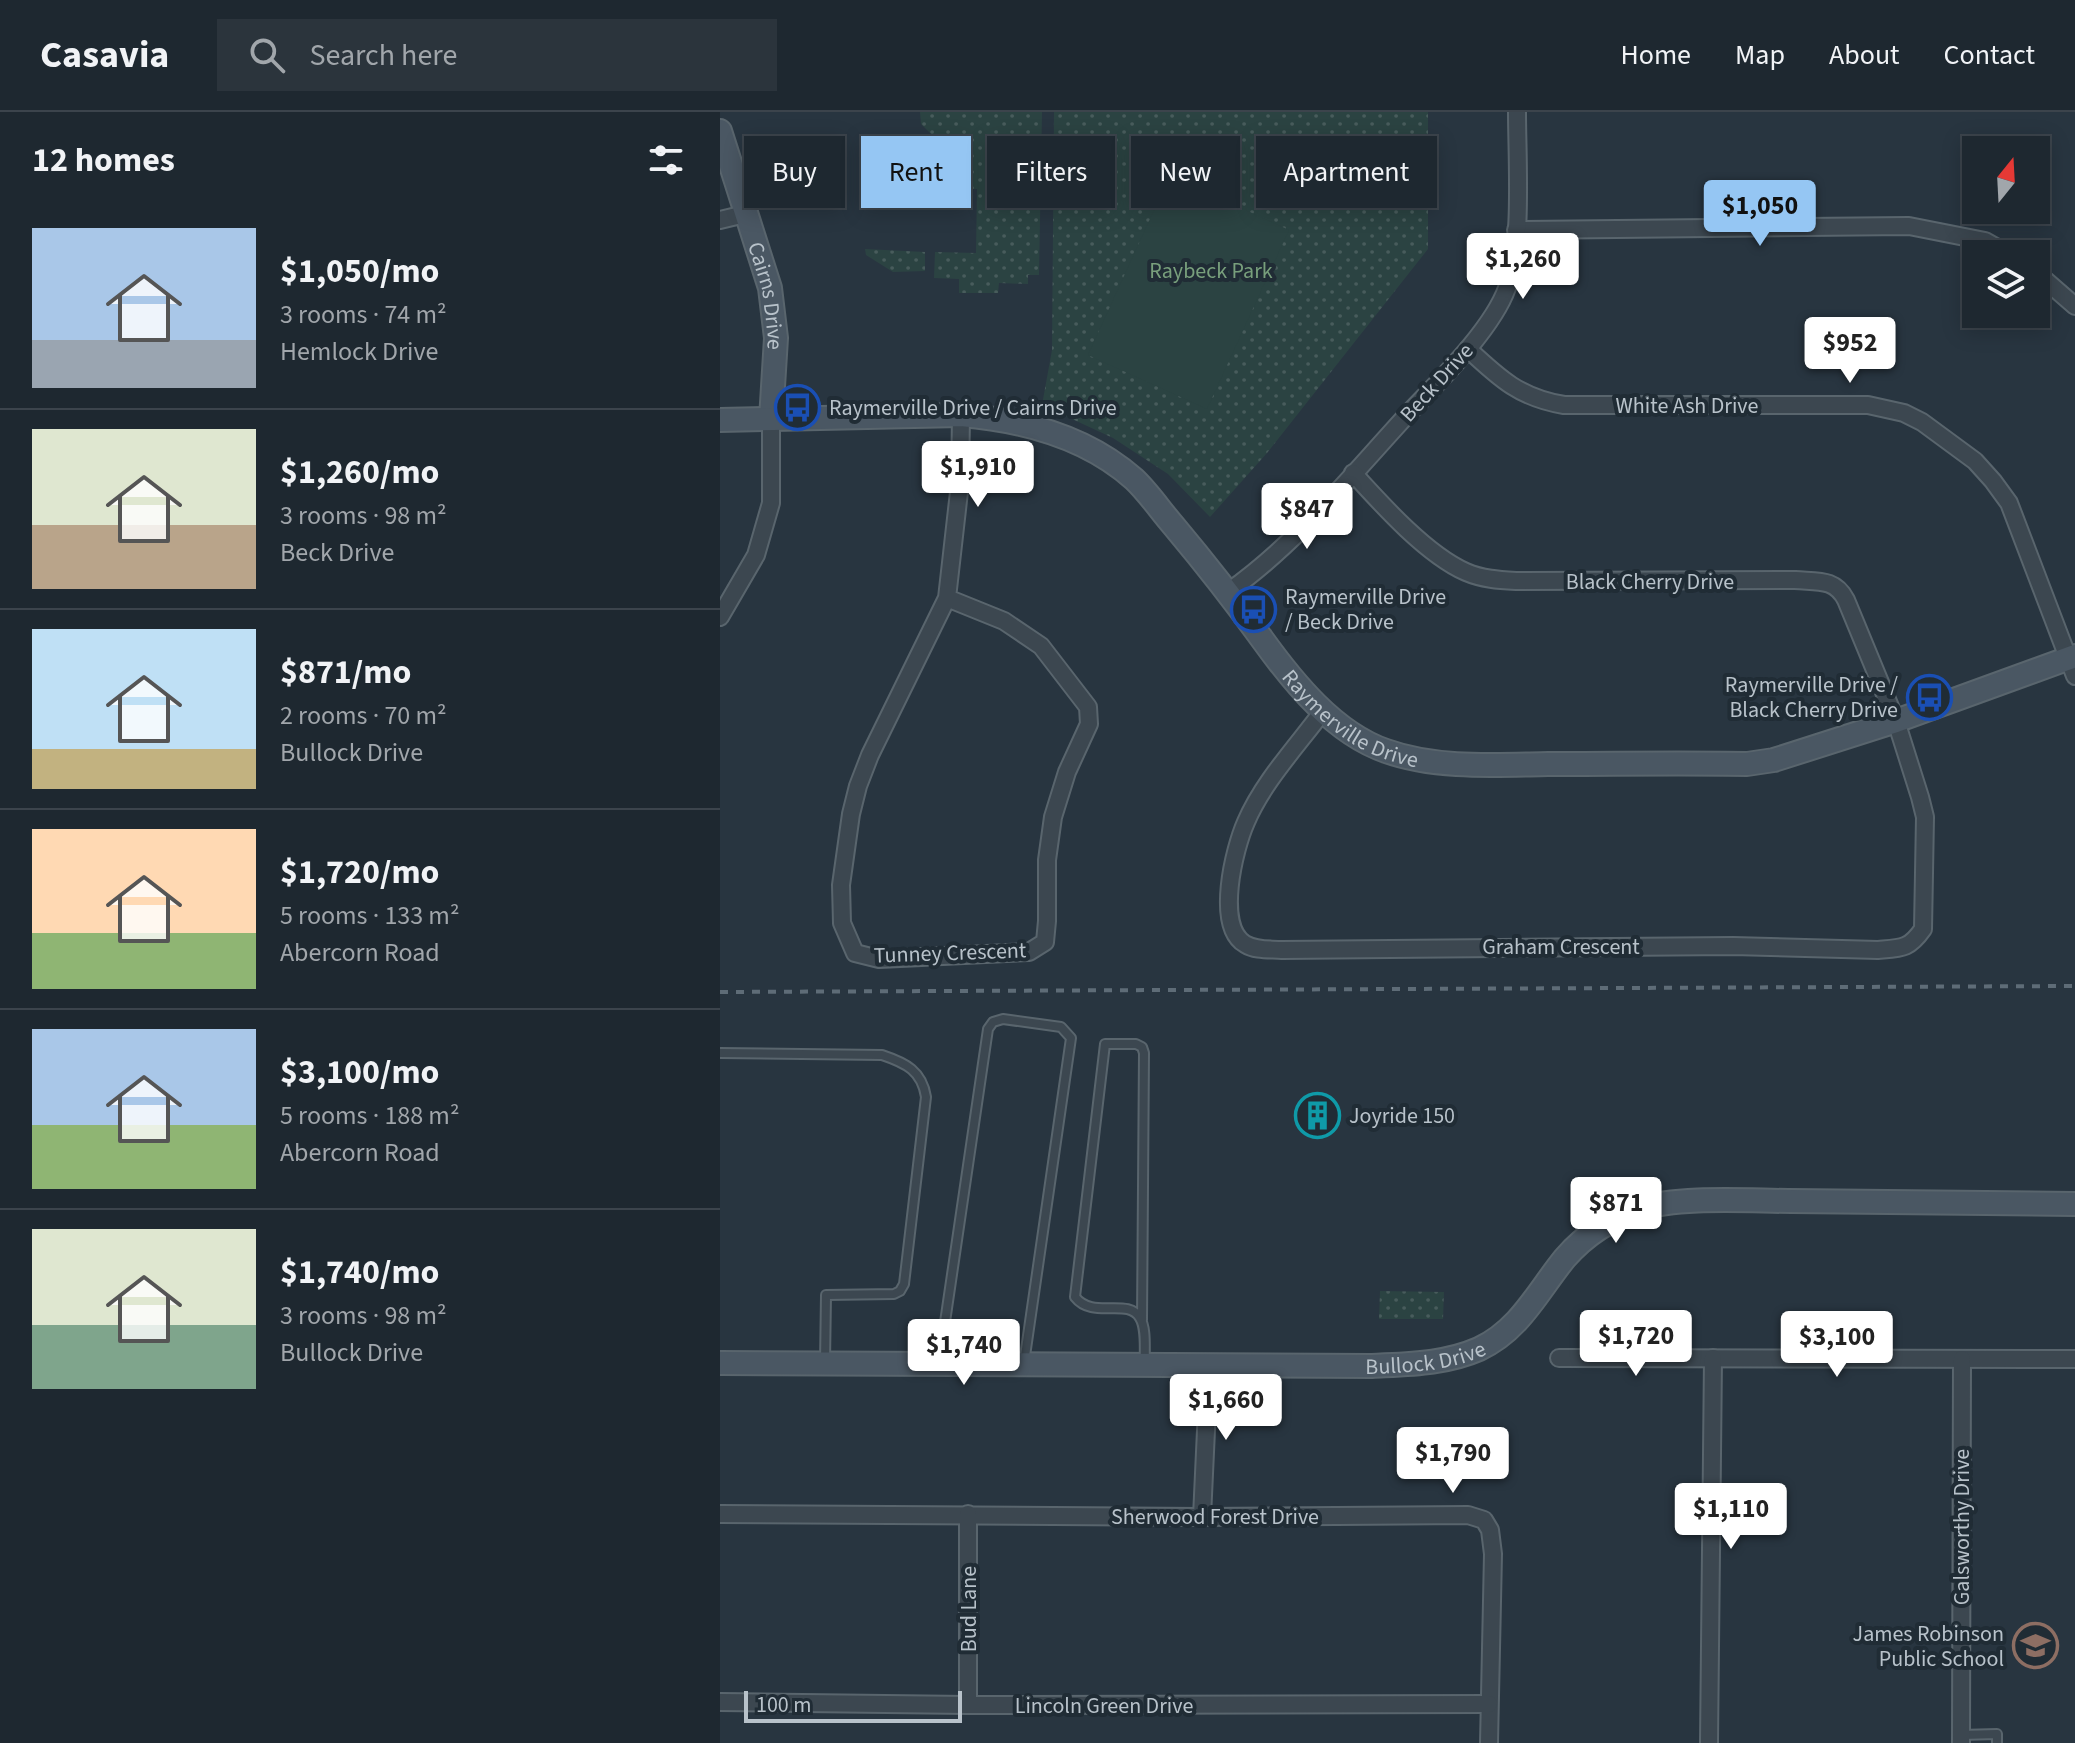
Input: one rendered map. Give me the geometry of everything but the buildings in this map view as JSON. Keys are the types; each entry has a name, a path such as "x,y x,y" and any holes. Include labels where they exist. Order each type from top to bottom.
{"street":[{"name":"Beck Drive","path":"1228,592 1302,528 1468,349 1507,289 1516,230 1517,112"},
{"name":"Cairns Drive","path":"720,131 770,288 776,338 771,419"},
{"path":"720,220 745,214"},
{"path":"1516,230 1909,226 1980,240"},
{"path":"2050,284 2075,306"},
{"name":"White Ash Drive","path":"1468,349 1520,392 1539,401 1868,405 1904,413 1922,422 1975,461 2009,503 2072,664"},
{"name":"Raymerville Drive","path":"720,420 961,415 1050,431 1103,457 1134,479 1228,592 1280,664 1323,711 1360,738 1385,751 1453,763 1747,764 1774,760 2072,664"},
{"name":"Tunney Crescent","path":"947,598 1004,621 1041,646 1088,707 1089,724 1067,772 1053,817 1047,860 1045,942 1029,952 879,959 855,953 842,923 841,885 851,814 870,755 947,598 958,505 961,415"},
{"path":"720,617 756,555 771,503 771,419"},
{"name":"Black Cherry Drive","path":"1353,473 1415,535 1464,571 1479,576 1506,581 1795,580 1825,581 1835,585 1846,600 1896,721"},
{"name":"Graham Crescent","path":"1323,711 1267,786 1246,820 1234,855 1229,902 1233,931 1245,944 1259,949 1733,946 1900,949 1913,944 1923,929 1925,817 1896,721"},
{"name":"Bullock Drive","path":"720,1363 1411,1364 1441,1360 1479,1348 1506,1332 1534,1303 1567,1257 1587,1238 1606,1224 1644,1207 1717,1201 2075,1204"},
{"path":"1559,1358 2075,1359"},
{"path":"1709,1743 1713,1358"},
{"name":"Galsworthy Drive","path":"1961,1739 1962,1359"},
{"path":"1202,1517 1209,1365"},
{"name":"Sherwood Forest Drive","path":"720,1514 1468,1515 1484,1520 1490,1530 1493,1554 1489,1743"},
{"name":"Bud Lane","path":"968,1514 968,1705"},
{"name":"Lincoln Green Drive","path":"720,1702 1489,1704"}],"lane":[{"path":"939,1364 988,1029 993,1022 1003,1019 1061,1027 1071,1038 1024,1364"},
{"path":"1142,1320 1127,1309 1089,1309 1075,1297 1105,1044 1136,1044 1142,1047 1144,1053 1142,1320 1145,1365"},
{"path":"720,1053 882,1055 907,1065 918,1073 924,1084 926,1097 904,1284 894,1294 826,1295 825,1363"},
{"path":"1961,1739 1997,1734 1997,1743"}],"green space":[{"path":"920,112 1042,112 1042,136 987,136 987,208 1040,208 1039,275 1028,275 1028,284 999,283 998,293 959,293 959,279 934,278 935,252 976,253 977,189 971,189 971,136 933,136 921,124"},
{"name":"Raybeck Park","path":"1054,112 1428,112 1428,136 1256,136 1256,208 1428,208 1428,249 1267,453 1210,517 1168,474 1113,438 1042,405 1052,350 1053,208 1115,208 1115,136 1054,136"},
{"path":"1240,207 1289,230 1207,409 1088,355 1155,208"},
{"path":"865,249 925,252 925,271 893,272 866,255"},
{"path":"1380,1291 1444,1292 1443,1319 1379,1319"}],"railway":[{"path":"720,992 2075,986"}],"place":[{"name":"Raymerville Drive / Cairns Drive","path":"798,407"},
{"name":"Raymerville Drive / Beck Drive","path":"1254,609"},
{"name":"Raymerville Drive / Black Cherry Drive","path":"1929,697"},
{"name":"Joyride 150","path":"1318,1115"},
{"name":"James Robinson Public School","path":"2035,1646"}]}
